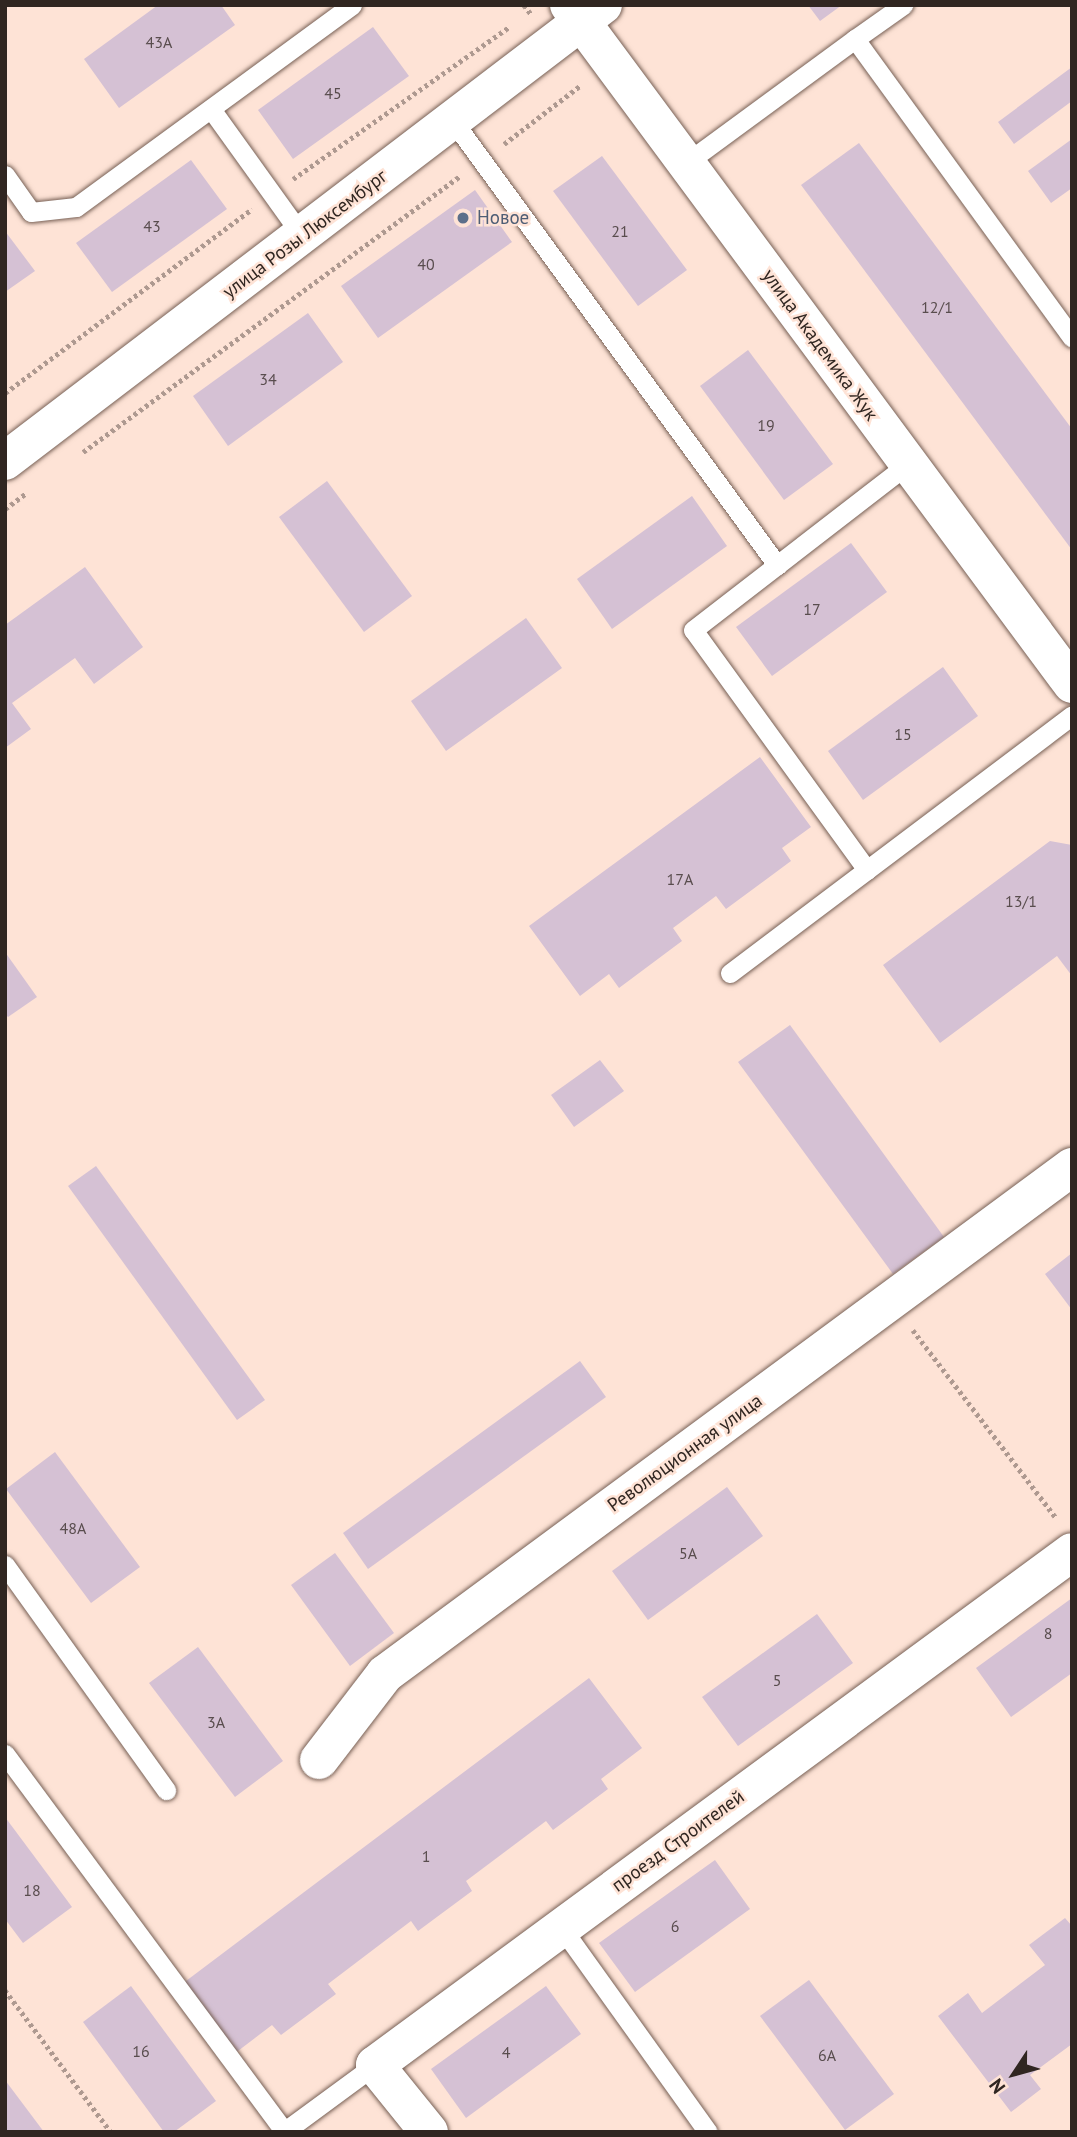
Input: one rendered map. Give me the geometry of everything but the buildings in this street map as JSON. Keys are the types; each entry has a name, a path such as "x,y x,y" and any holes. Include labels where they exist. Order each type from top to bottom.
{"street":[{"name":"улица Розы Люксембург","path":"5,461 453,121 584,11"},
{"name":"улица Академика Жук","path":"584,11 686,163 1072,684"},
{"name":"Революционная улица","path":"319,1760 385,1674 1071,1170"},
{"name":"проезд Строителей","path":"374,2065 561,1927 1068,1540"},
{"path":"374,2065 429,2132"}],"lane":[{"path":"5,175 31,212 76,207 352,5"},
{"path":"686,163 902,5"},
{"path":"855,39 1072,338"},
{"path":"211,109 303,237"},
{"path":"453,121 777,565"},
{"path":"867,870 694,630 908,464"},
{"path":"730,973 1072,715"},
{"path":"5,1565 166,1790"},
{"path":"5,1754 285,2131"},
{"path":"561,1927 708,2132"},
{"name":"проезд Строителей","path":"285,2131 374,2065"}],"path":[{"path":"72,460 581,85"},
{"path":"5,509 27,493"},
{"path":"891,1301 1068,1540"},
{"path":"5,1990 111,2132"}],"place":[{"name":"Новое","path":"463,218"}]}
